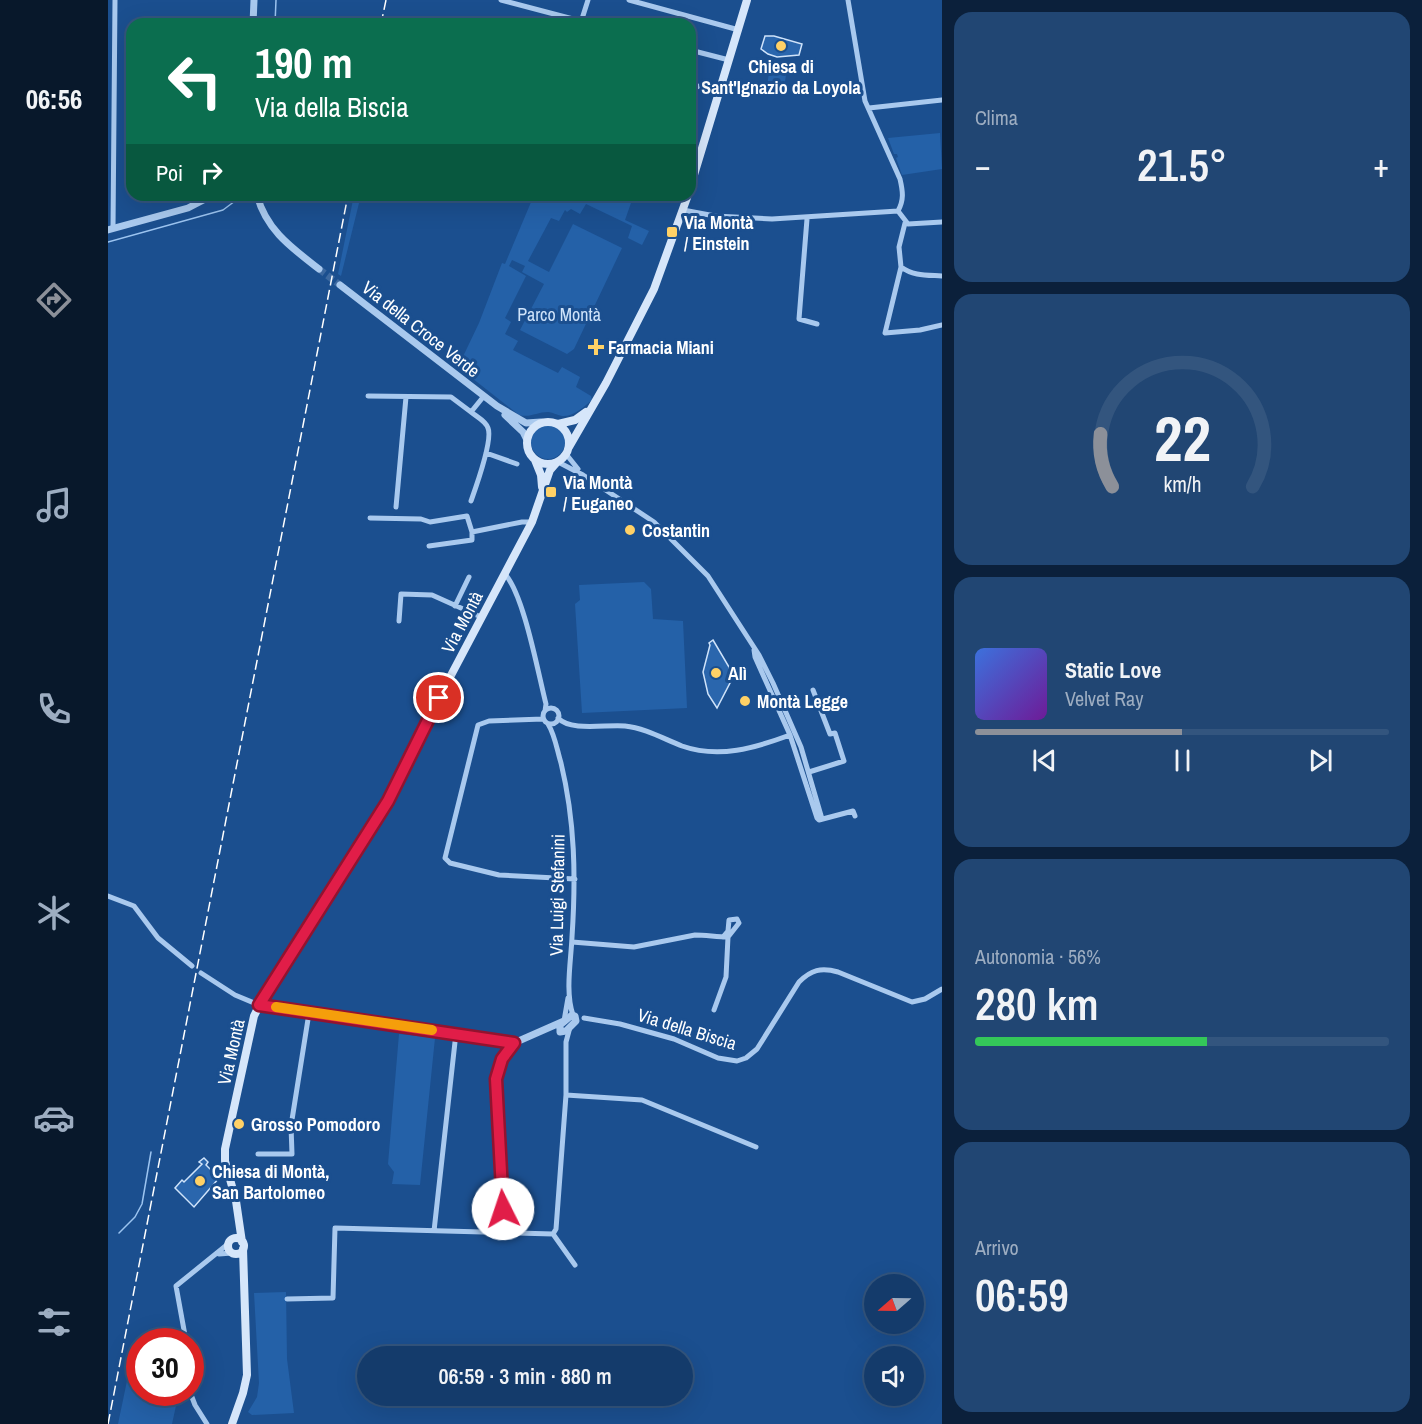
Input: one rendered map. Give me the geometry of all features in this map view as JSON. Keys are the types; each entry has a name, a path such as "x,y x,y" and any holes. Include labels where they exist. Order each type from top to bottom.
{"main road":[{"path":"696,167 747,0"},
{"name":"Via Montà","path":"232,1424 243,1393 248,1355 242,1245 237,1211 225,1161 225,1149 254,1016 388,801 532,522 550,470 568,451 654,289 686,201"},
{"name":"Via Montà","path":"558,424 575,420 594,405"},
{"path":"527,440 532,428 540,422 558,424 566,431 568,451"},
{"name":"Via Montà","path":"527,440 530,454 542,475 540,503"},
{"path":"535,460 546,464 557,462"},
{"name":"Via Montà","path":"230,1242 237,1211"},
{"path":"233,1253 239,1253 242,1245 236,1238 230,1242 233,1253 242,1269"}],"street":[{"path":"115,0 111,229 188,208 201,201"},
{"path":"253,18 254,0"},
{"path":"501,0 564,18"},
{"path":"583,18 588,0"},
{"path":"629,0 695,18"},
{"path":"848,0 869,108 900,179 903,200 898,212"},
{"path":"696,18 739,30"},
{"path":"696,52 729,60"},
{"path":"696,86 719,92"},
{"path":"869,108 942,100"},
{"path":"259,201 266,217 279,236 319,269"},
{"path":"683,210 748,218 807,219 876,211 898,212"},
{"path":"898,212 905,223 899,247 901,267 885,333 927,329 942,325"},
{"path":"807,219 799,319 818,324"},
{"path":"905,223 942,222"},
{"path":"901,267 908,272 920,275 942,276"},
{"name":"Via della Croce Verde","path":"340,285 497,406 526,423 540,422"},
{"name":"Via della Croce Verde","path":"368,396 451,397 488,426 486,453 471,501"},
{"name":"Via della Croce Verde","path":"471,412 484,396"},
{"path":"396,507 406,397"},
{"name":"Via della Croce Verde","path":"497,406 523,432 527,440"},
{"path":"568,451 583,475"},
{"path":"486,453 517,464"},
{"path":"557,462 583,475 654,522 708,576 759,655 787,712 809,772 821,819"},
{"path":"370,519 422,519 430,522 467,516 472,540 429,546"},
{"path":"472,532 532,522"},
{"path":"505,573 519,602 547,708 543,719 489,721 478,725 445,858 450,863 499,875 575,879"},
{"path":"455,606 469,577"},
{"path":"399,621 401,594 432,595 481,617"},
{"path":"754,650 755,657 790,735 816,816 821,819 853,811 855,816"},
{"path":"809,772 844,761 835,733 830,734 813,690"},
{"path":"547,708 556,711 557,720"},
{"path":"787,712 790,735 800,745"},
{"name":"Via Luigi Stefanini","path":"543,719 554,736 570,806 575,879 570,985 564,1021"},
{"path":"548,724 557,720 568,724 629,726 702,751 742,750 790,735"},
{"name":"Via Luigi Stefanini","path":"554,736 557,720"},
{"path":"801,766 809,772"},
{"path":"808,786 809,772"},
{"path":"108,896 134,906 158,938 192,966"},
{"path":"572,942 634,947 695,935 726,937 726,977 714,1010"},
{"name":"Via della Biscia","path":"514,1043 564,1021 584,1018 620,1024 674,1040 718,1058 737,1061 746,1058 757,1049 799,982 808,974 818,970 827,969 838,972 912,1002 926,999 942,989"},
{"path":"201,973 235,995 259,1005 514,1043 502,1059 496,1079 504,1225"},
{"name":"Via Luigi Stefanini","path":"570,985 573,1020"},
{"path":"258,1154 292,1154 291,1126 309,1013"},
{"path":"553,1234 556,1229 566,1095 566,1042 573,1020"},
{"name":"Via della Biscia","path":"545,1029 560,1031 573,1020"},
{"name":"Via della Biscia","path":"560,1031 559,1027 564,1021"},
{"path":"560,1031 566,1042"},
{"path":"434,1231 456,1033"},
{"path":"566,1095 642,1100 756,1147"},
{"path":"287,1299 333,1298 335,1228 553,1234"},
{"path":"553,1234 575,1265"},
{"path":"184,1328 176,1286 230,1242"},
{"path":"215,1255 233,1253"},
{"path":"196,1406 207,1424"}],"green space":[{"path":"771,60 788,62 784,88 767,86"},
{"path":"940,133 942,169 902,175 896,158 897,154 894,154 888,138"},
{"path":"353,201 360,201 341,276 338,274"},
{"name":"Parco Montà","path":"531,201 626,201 631,203 625,220 649,231 642,245 628,238 632,226 586,204 580,214 571,209 567,212 565,210 559,221 551,218 528,261 549,272 573,224 622,248 574,349 567,354 520,330 544,284 522,272 525,266 512,260 509,266 526,276 505,318 511,322 505,334 518,341 513,350 558,373 562,367 580,377 576,387 591,396 592,400 574,413 566,416 548,412 527,416 519,415 458,367 479,323 502,263 505,264"},
{"path":"548,425 560,430 565,442 560,454 548,459 536,454 531,442 536,430"},
{"path":"644,582 651,589 653,619 683,621 687,708 582,713 575,604 580,600 579,585"},
{"path":"399,1034 435,1038 420,1185 392,1184 394,1172 388,1164"},
{"path":"286,1292 287,1359 294,1413 252,1415 248,1412 257,1397 259,1383 254,1293"},
{"path":"126,1386 126,1406 176,1406 172,1424 118,1424"}],"building":[{"name":"Chiesa di Sant'Ignazio da Loyola","path":"765,36 774,36 802,44 799,55 777,57 768,54 761,49"},
{"name":"Alì","path":"713,640 729,667 731,681 717,708 708,694 703,672 709,643"},
{"name":"Chiesa di Montà, San Bartolomeo","path":"204,1158 208,1162 206,1165 219,1178 194,1207 175,1188 202,1164 199,1162"}],"waterway":[{"path":"275,18 276,0"},
{"path":"108,242 223,210 235,201"},
{"path":"119,1233 135,1217 142,1204 151,1152"}],"tunnel":[{"path":"319,269 340,285"}],"railway":[{"path":"382,18 386,0"},
{"path":"108,1424 347,201"}],"slow traffic":[{"path":"276,1007 432,1030"}],"place":[{"name":"Chiesa di Sant'Ignazio da Loyola","path":"781,46"},
{"name":"Via Montà / Einstein","path":"672,232"},
{"name":"Farmacia Miani","path":"596,347"},
{"name":"Via Montà / Euganeo","path":"551,492"},
{"name":"Costantin","path":"630,530"},
{"name":"Alì","path":"716,673"},
{"name":"Montà Legge","path":"745,701"},
{"name":"Grosso Pomodoro","path":"239,1124"},
{"name":"Chiesa di Montà, San Bartolomeo","path":"200,1181"}],"route":[{"path":"439,698 388,801 259,1005 514,1043 502,1059 496,1079 503,1209"}]}
